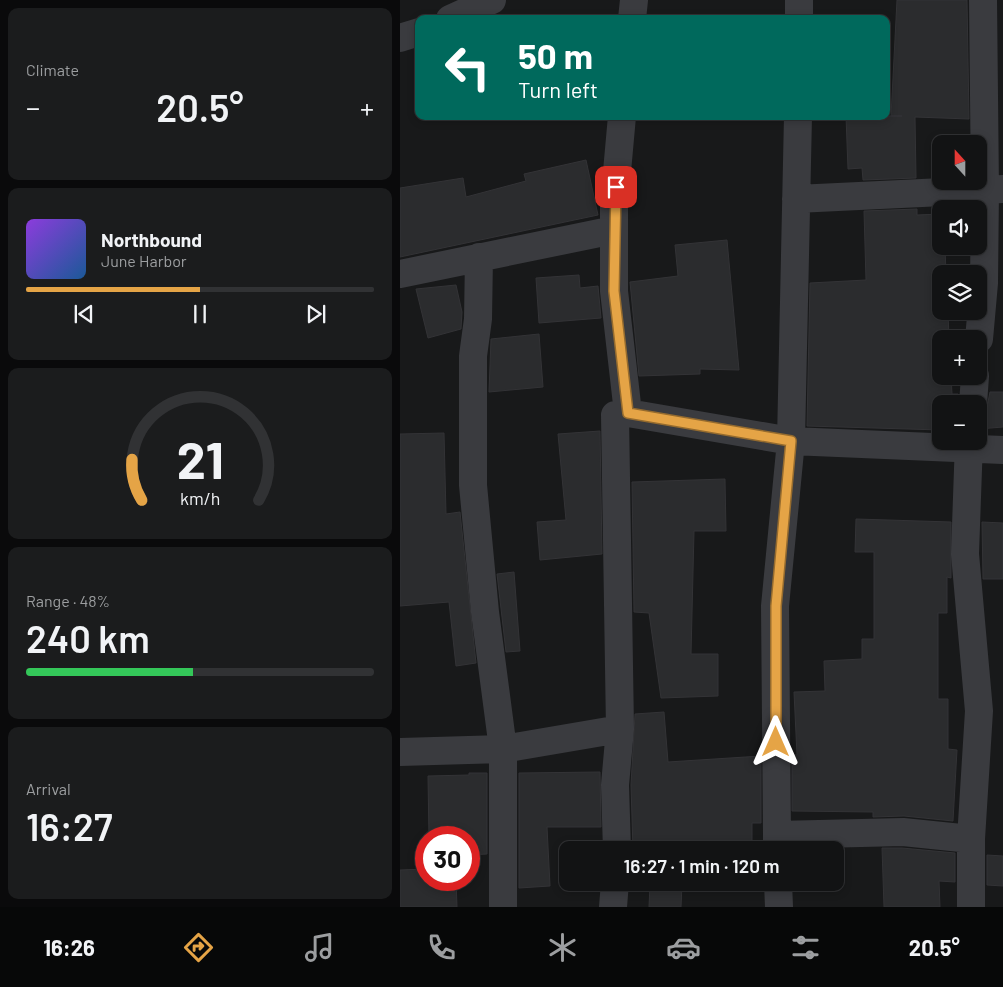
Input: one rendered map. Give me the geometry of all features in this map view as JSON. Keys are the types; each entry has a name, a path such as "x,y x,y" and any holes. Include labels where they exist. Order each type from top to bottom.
{"street":[{"path":"459,15 492,0"},
{"path":"632,15 634,0"},
{"path":"799,0 799,15"},
{"path":"980,330 994,189 983,0"},
{"path":"400,38 415,33"},
{"path":"622,120 614,205 614,291 628,413"},
{"path":"777,841 776,606 791,441 798,120"},
{"path":"796,199 994,189"},
{"path":"400,274 614,230"},
{"path":"479,257 478,319 473,356 473,485 485,612 503,749 503,907"},
{"path":"617,841 615,785 620,729 616,415 628,413 791,441 932,444"},
{"path":"987,448 1003,450"},
{"path":"969,450 965,554 979,711 970,839 971,907"},
{"path":"400,752 503,749 620,729"},
{"path":"790,841 903,832 970,839"},
{"path":"613,907 614,891"},
{"path":"778,891 779,907"}],"building":[{"path":"897,0 967,0 969,119 915,117 916,178 863,180 862,168 848,169 846,120 890,120"},
{"path":"586,160 598,215 400,257 400,188 463,178 466,197 526,181 524,174"},
{"path":"917,209 917,215 932,214 932,255 945,255 946,265 932,265 932,320 948,320 949,330 932,330 932,385 952,385 952,394 958,395 932,395 932,430 807,426 810,283 866,280 864,211"},
{"path":"727,240 739,370 700,369 700,374 639,376 630,282 678,276 675,245"},
{"path":"579,275 580,288 598,286 601,318 539,323 536,278"},
{"path":"456,285 462,312 461,329 428,338 416,289"},
{"path":"539,334 543,387 489,392 491,339"},
{"path":"990,392 1003,392 1003,427 987,428 987,407"},
{"path":"600,431 602,554 540,560 537,522 566,520 558,434"},
{"path":"444,433 446,514 460,512 476,663 456,666 449,602 400,606 400,434"},
{"path":"725,479 726,531 694,531 691,654 718,654 718,696 661,698 649,613 634,612 632,482"},
{"path":"856,519 951,522 951,578 947,577 947,613 938,613 938,699 948,699 948,749 957,750 953,821 904,816 873,817 873,812 792,811 792,755 797,755 794,692 825,691 824,661 862,659 862,639 874,639 874,552 855,552"},
{"path":"982,522 1003,523 1003,579 983,579"},
{"path":"514,572 520,651 506,652 497,574"},
{"path":"664,712 668,762 761,756 761,823 752,823 752,841 633,841 631,785 635,714"},
{"path":"600,772 601,827 547,827 550,886 519,888 519,773"},
{"path":"469,773 487,773 487,854 480,854 480,826 429,826 428,776 469,775"},
{"path":"882,848 955,853 955,882 939,881 940,907 884,907"},
{"path":"987,855 1003,856 1003,886 987,885"},
{"path":"415,869 415,891 456,891 457,907 400,907 400,870"},
{"path":"650,891 682,891 681,907 649,907"}],"route":[{"path":"616,187 614,205 614,291 628,413 791,441 776,606 776,742"}]}
